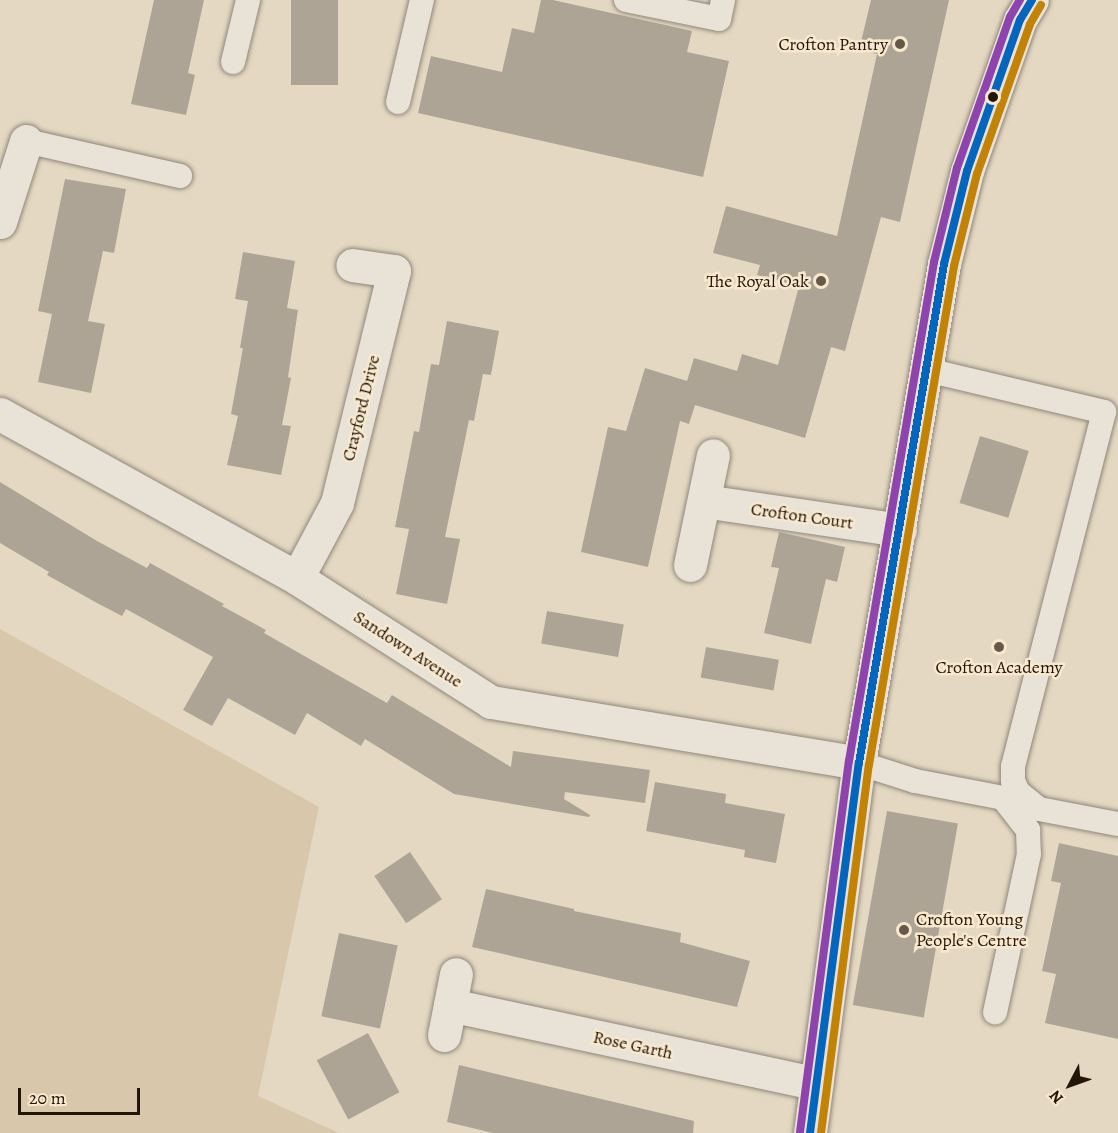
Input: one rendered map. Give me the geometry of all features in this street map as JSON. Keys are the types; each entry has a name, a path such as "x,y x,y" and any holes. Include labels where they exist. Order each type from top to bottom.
{"street":[{"path":"810,1133 859,763 944,264 967,171 1020,20 1032,0"},
{"path":"0,222 15,157"},
{"name":"Crayford Drive","path":"297,578 337,503 394,271 352,265"},
{"name":"Sandown Avenue","path":"0,414 297,578 491,702 859,763"},
{"path":"690,565 714,455"},
{"name":"Crofton Court","path":"704,501 900,530"},
{"name":"Rose Garth","path":"450,1005 817,1084"}],"lane":[{"path":"233,62 248,0"},
{"path":"398,102 422,0"},
{"path":"626,0 719,19 723,0"},
{"path":"15,157 180,176"},
{"path":"927,370 1104,411 1013,767 1012,781 1018,792 1039,809 1118,824"},
{"path":"859,763 915,781 1003,798 1028,830 1029,854 995,1012"}],"shaded area":[{"path":"0,629 319,807 258,1096 339,1133 0,1133"}],"building":[{"path":"154,0 204,0 188,73 195,75 186,115 131,104"},
{"path":"291,0 338,0 338,85 291,85"},
{"path":"541,0 553,0 692,31 687,52 729,61 703,177 418,113 431,56 502,72 512,28 534,33"},
{"path":"871,0 949,0 900,222 881,217 845,351 831,347 805,438 695,405 689,424 680,421 648,567 581,552 608,427 626,431 645,368 687,381 694,358 737,371 742,354 778,365 799,286 757,275 760,265 713,253 726,206 837,236 877,54 859,50"},
{"path":"65,179 126,189 114,253 103,251 88,321 105,324 91,393 38,382 52,314 38,311"},
{"path":"243,252 295,261 287,308 298,310 288,377 291,378 282,425 291,426 281,475 227,465 238,416 231,414 243,348 240,348 248,301 235,299"},
{"path":"447,321 499,331 491,375 483,374 474,421 469,420 445,537 460,539 447,604 396,594 409,529 395,527 414,431 419,432 431,364 439,365"},
{"path":"980,436 1029,451 1008,518 960,503"},
{"path":"0,482 97,541 147,568 150,563 224,604 222,606 266,630 264,633 387,703 392,695 511,767 513,751 650,770 645,803 565,792 564,799 590,815 589,817 454,794 365,739 361,746 307,713 295,735 228,698 212,726 183,710 213,657 126,609 122,616 97,603 47,575 49,572 0,543"},
{"path":"779,532 845,547 837,582 826,579 811,644 764,633 779,568 771,567"},
{"path":"547,611 624,625 618,657 541,643"},
{"path":"706,647 779,660 773,690 701,678"},
{"path":"655,782 726,794 725,803 785,814 776,863 744,857 745,850 646,831"},
{"name":"Crofton Young People's Centre","path":"887,811 958,824 924,1018 853,1005"},
{"path":"1059,843 1118,856 1118,1039 1045,1023 1056,974 1042,971 1061,883 1051,881"},
{"path":"410,852 442,899 406,923 374,876"},
{"path":"486,889 574,909 574,911 681,933 680,942 750,961 737,1007 472,947"},
{"path":"339,933 398,945 380,1029 321,1016"},
{"path":"368,1033 399,1092 348,1119 317,1060"},
{"path":"459,1065 694,1121 693,1133 493,1133 447,1122"}],"transit line":[{"path":"800,1132 849,761 934,262 957,168 1010,17 1020,0"},
{"path":"810,1133 859,763 944,264 967,171 1020,20 1032,0"},
{"path":"821,1133 869,765 954,266 977,174 1030,24 1041,5"}],"place":[{"name":"Crofton Pantry","path":"900,44"},
{"name":"The Royal Oak","path":"821,281"},
{"name":"Crofton Academy","path":"999,647"},
{"name":"Crofton Young People's Centre","path":"904,930"}]}
